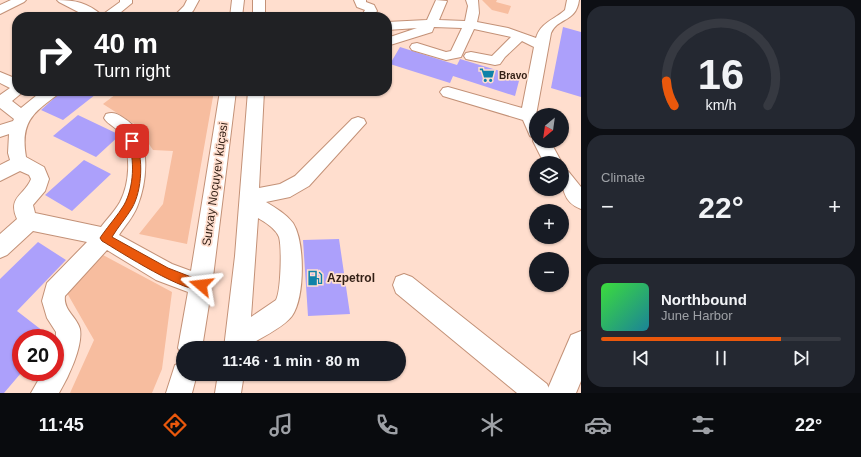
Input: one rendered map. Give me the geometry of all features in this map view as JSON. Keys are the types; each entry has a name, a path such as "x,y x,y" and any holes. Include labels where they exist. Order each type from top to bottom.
{"main road":[{"path":"561,393 581,345"}],"street":[{"path":"0,10 20,0"},
{"path":"114,12 126,3 126,0"},
{"path":"185,12 189,8 193,0"},
{"path":"237,12 238,0"},
{"path":"259,0 259,12"},
{"path":"360,0 361,4 370,8 370,12"},
{"path":"417,47 446,56 456,54 471,24 474,4 472,0"},
{"path":"530,108 541,45 546,28 570,12 573,8 573,0"},
{"path":"68,1 88,12"},
{"path":"392,40 427,29 432,22 441,1"},
{"path":"392,26 432,22 471,24 520,36 541,45"},
{"path":"471,56 496,61 500,54 520,36"},
{"path":"0,77 12,83"},
{"path":"448,92 529,116"},
{"path":"12,94 4,101 13,125 17,156 20,162 36,170 40,175 40,180 23,205 23,213 29,221 89,233 105,238 164,272 183,280 201,285"},
{"path":"13,125 28,109 45,96"},
{"name":"Surxay Noçuyev küçəsi","path":"191,341 201,285 227,96"},
{"path":"236,341 246,256 256,96"},
{"path":"44,393 55,376 65,354 68,330 55,310 53,302 55,291 105,238 128,206 136,180 136,152 128,130 112,118"},
{"path":"249,200 283,191 302,181 358,123"},
{"path":"0,174 20,162"},
{"path":"569,185 581,201"},
{"path":"239,341 283,310 289,300 291,289 289,236 286,229 249,200"},
{"path":"0,248 29,221"},
{"path":"404,285 538,393"},
{"path":"179,393 182,381"},
{"path":"228,393 230,381"}],"shaded area":[{"path":"482,0 497,0 496,2 511,6 508,14 492,10"},
{"path":"113,96 213,96 187,244 139,234 163,204 173,151 153,150 136,125 103,104"},
{"path":"103,255 172,292 162,369 152,393 70,393 94,340 67,293"}],"building":[{"path":"563,27 581,32 581,97 551,88"},
{"path":"400,47 457,65 460,59 520,77 515,96 453,76 450,83 392,65 392,61"},
{"path":"56,96 94,96 63,120 41,110"},
{"path":"78,115 120,135 96,157 53,136"},
{"path":"84,160 111,174 72,211 45,195"},
{"path":"339,239 350,314 308,316 303,240"},
{"path":"38,242 66,260 17,311 40,329 12,329 12,381 14,381 4,393 0,393 0,279"}],"place":[{"name":"Bravo","path":"487,75"},
{"name":"Azpetrol","path":"315,278"}],"route":[{"path":"132,141 136,152 136,180 128,206 105,238 164,272 183,280 201,285"}]}
